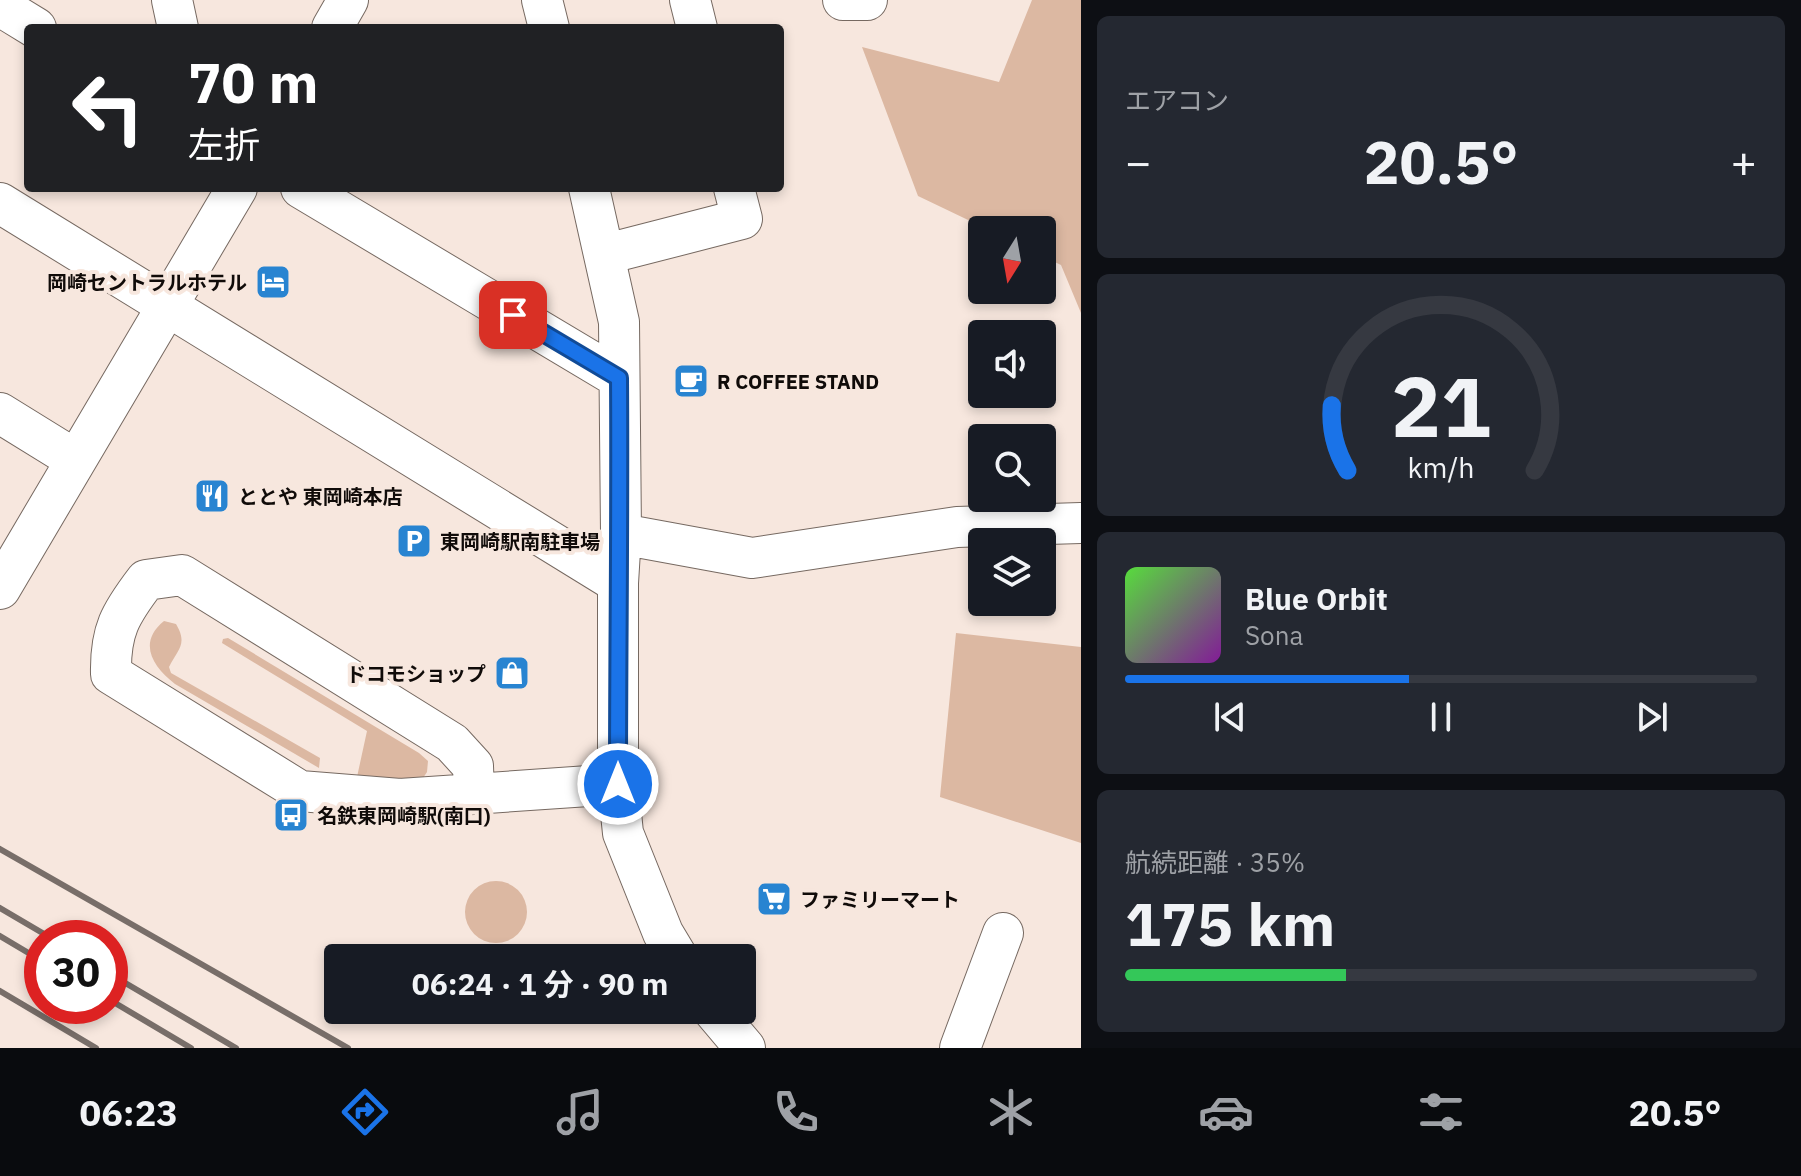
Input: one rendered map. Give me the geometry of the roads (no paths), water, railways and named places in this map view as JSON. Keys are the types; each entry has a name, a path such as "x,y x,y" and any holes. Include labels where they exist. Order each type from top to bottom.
{"street":[{"path":"172,0 177,24"},
{"path":"334,24 348,0"},
{"path":"542,0 548,24"},
{"path":"690,0 696,24"},
{"path":"843,0 867,0"},
{"path":"0,6 29,24"},
{"path":"0,589 235,192"},
{"path":"308,192 619,378"},
{"path":"590,192 619,322 621,534 618,583 618,784 623,833 657,920 670,944"},
{"path":"606,254 742,219 735,192"},
{"path":"0,203 618,583"},
{"path":"0,413 76,460"},
{"path":"621,534 752,558 957,527 1081,523"},
{"path":"474,794 473,766 452,743 182,575 146,580 124,609 110,645 111,674 300,791 400,799 474,794 618,784"},
{"path":"960,1048 1003,933"},
{"path":"725,1024 745,1048"}],"railway":[{"path":"0,849 348,1048"},
{"path":"0,908 24,922"},
{"path":"0,936 24,950"},
{"path":"128,985 236,1048"},
{"path":"0,991 96,1048"},
{"path":"128,1011 191,1048"}],"place":[{"name":"岡崎セントラルホテル","path":"273,282"},
{"name":"R COFFEE STAND","path":"691,381"},
{"name":"ととや 東岡崎本店","path":"212,496"},
{"name":"東岡崎駅南駐車場","path":"414,541"},
{"name":"ドコモショップ","path":"512,673"},
{"name":"名鉄東岡崎駅(南口)","path":"291,815"},
{"name":"ファミリーマート","path":"774,899"}]}
